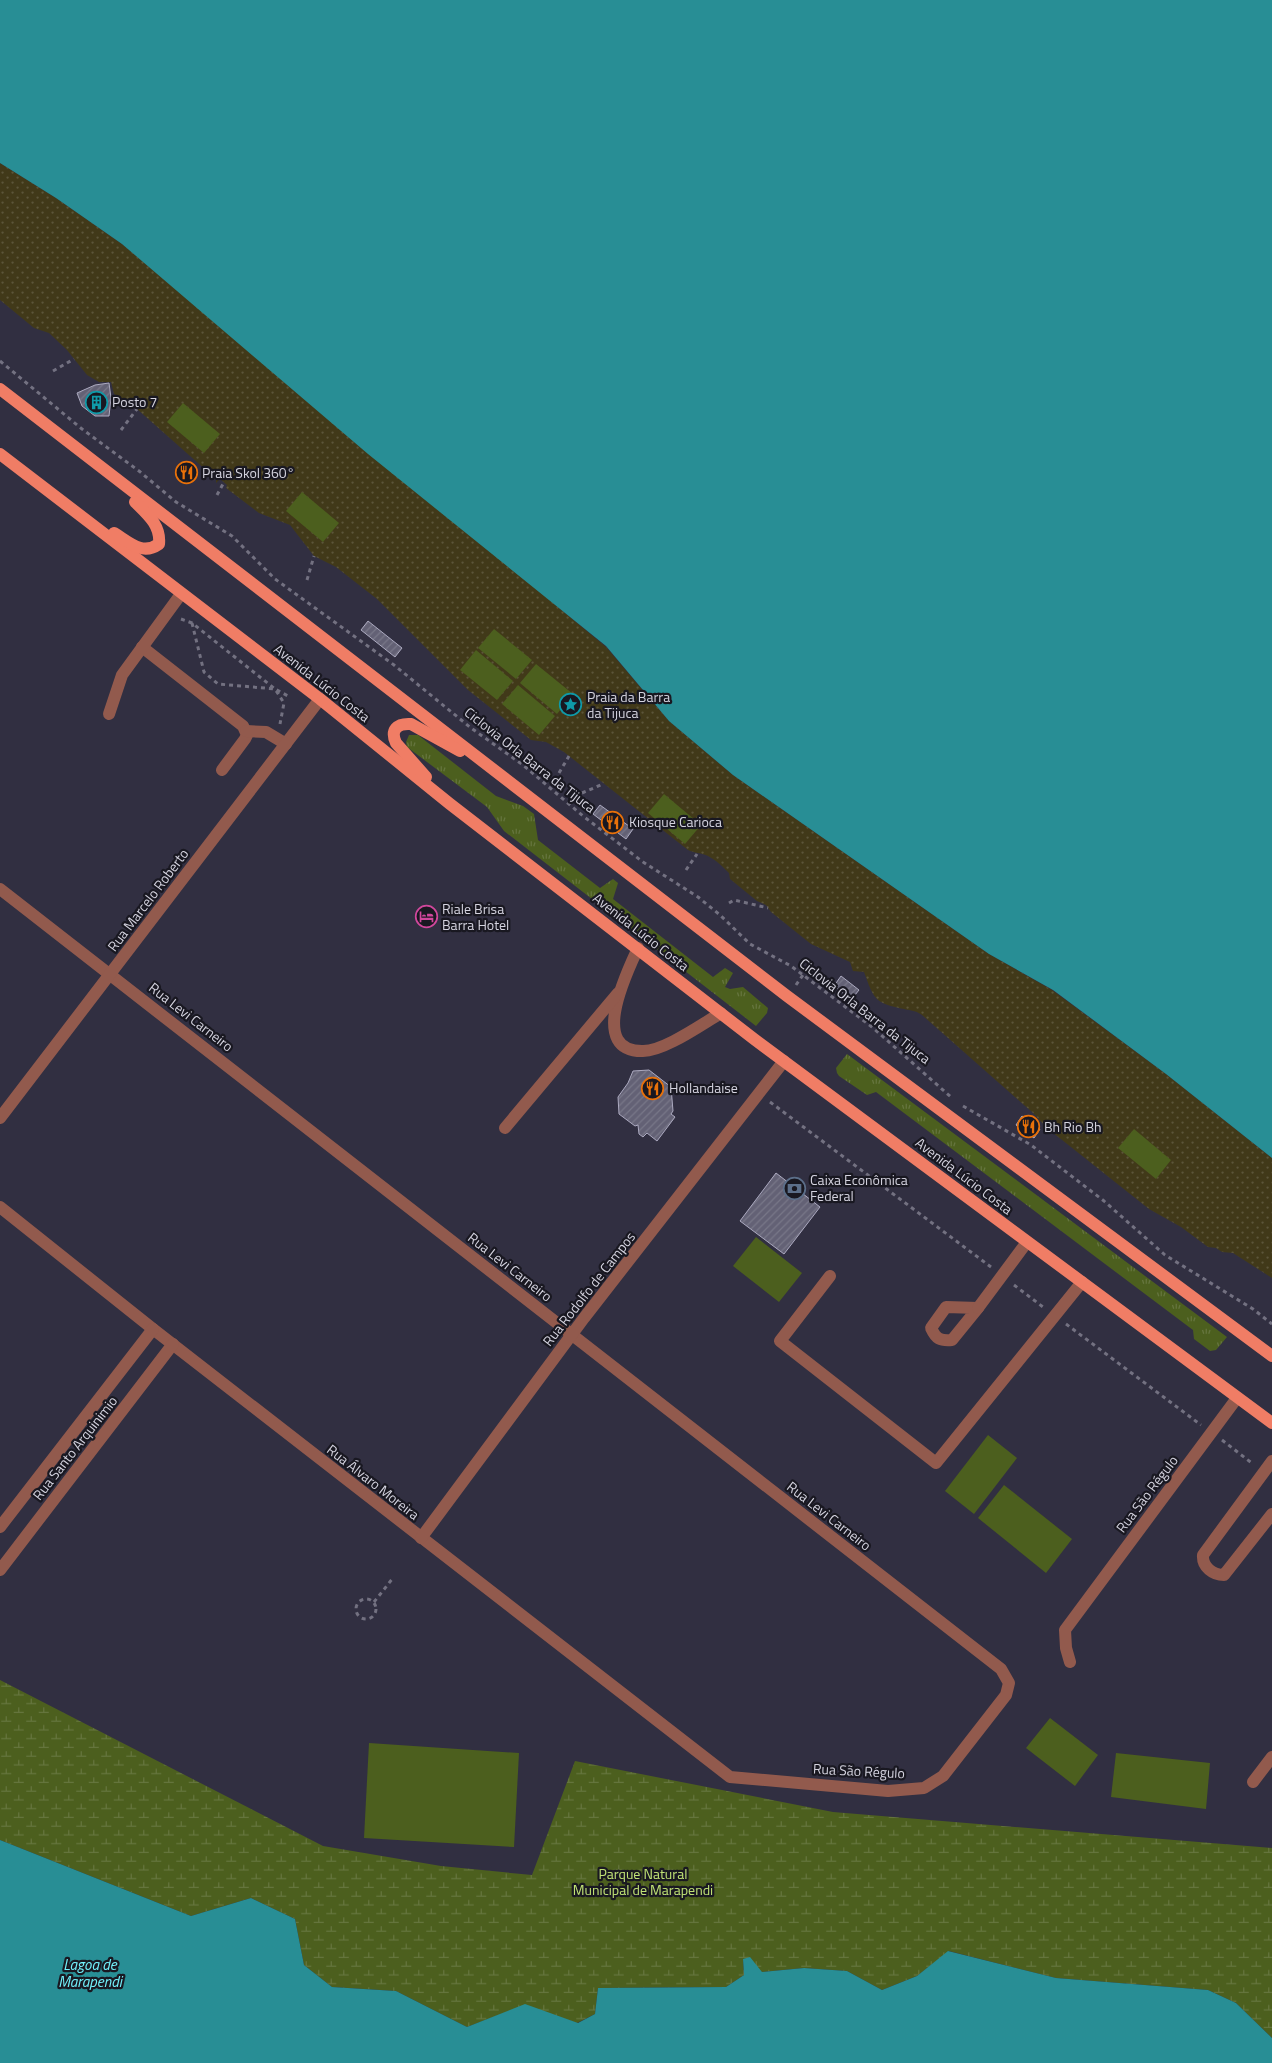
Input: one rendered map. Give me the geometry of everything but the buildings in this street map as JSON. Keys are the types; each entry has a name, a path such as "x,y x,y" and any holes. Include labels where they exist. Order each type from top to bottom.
{"main road":[{"path":"0,389 787,996 1272,1356"},
{"name":"Avenida Lúcio Costa","path":"0,454 320,699 450,804 784,1061 1272,1423"},
{"path":"79,514 144,550 159,544 160,534 155,524 111,476"},
{"path":"450,804 396,743 393,736 397,726 402,723 411,724 497,772"}],"street":[{"path":"109,714 120,680 181,594"},
{"path":"142,647 243,726 246,731 245,739 222,770"},
{"name":"Rua Marcelo Roberto","path":"0,1118 320,699"},
{"path":"246,731 253,730 273,735 286,744"},
{"name":"Rua Levi Carneiro","path":"0,890 1001,1668"},
{"path":"638,948 618,993 613,1024 618,1041 629,1049 642,1052 672,1042 721,1013"},
{"path":"505,1128 618,993"},
{"name":"Rua Rodolfo de Campos","path":"421,1538 572,1334 784,1061"},
{"name":"Rua Álvaro Moreira","path":"0,1207 153,1329 730,1777"},
{"path":"978,1308 1027,1242"},
{"path":"830,1276 780,1341 936,1464 1082,1282"},
{"name":"Rua Santo Arquinimio","path":"0,1527 153,1329"},
{"name":"Rua Santo Arquinimio","path":"0,1570 173,1344"},
{"name":"Rua São Régulo","path":"1070,1662 1066,1648 1065,1630 1237,1398"},
{"path":"1272,1461 1203,1554 1202,1561 1207,1568 1215,1575 1224,1575 1272,1514"},
{"name":"Rua São Régulo","path":"730,1777 888,1791 924,1788 943,1776 1006,1695 1008,1683 1001,1668"},
{"path":"1253,1782 1272,1757"}],"path":[{"path":"53,371 74,359"},
{"name":"Ciclovia Orla Barra da Tijuca","path":"0,361 82,429 139,471 176,502 232,536 275,579 394,665 470,728 523,765 583,816 643,862 698,897 750,944 790,966 872,1027 959,1104 1031,1145 1104,1201 1165,1255 1253,1309 1272,1324"},
{"path":"121,430 137,410"},
{"path":"217,495 224,482"},
{"path":"307,580 314,556"},
{"path":"162,620 167,623 181,619 192,623 276,689 288,696 298,684"},
{"path":"192,623 204,672 218,684 276,689"},
{"path":"273,735 280,724 284,703 276,689"},
{"path":"560,773 569,756"},
{"path":"582,792 604,784"},
{"path":"686,870 697,854"},
{"path":"729,903 734,900 768,908"},
{"path":"374,1602 393,1578"},
{"path":"368,1598 374,1602 377,1611 373,1617 367,1619 358,1615 356,1608 358,1602 368,1598"}],"green space":[{"path":"183,403 220,434 204,453 167,422"},
{"path":"302,492 339,523 323,542 286,511"},
{"path":"494,629 532,660 516,679 478,648"},
{"path":"476,650 513,681 497,700 460,670"},
{"path":"536,664 573,694 557,714 520,683"},
{"path":"518,685 555,716 539,735 502,704"},
{"path":"409,735 418,735 496,796 523,806 534,814 538,840 600,888 613,879 618,883 613,899 713,977 725,968 733,973 725,987 730,989 743,987 768,1008 767,1013 756,1026 504,831 487,807 407,747 406,742"},
{"path":"664,794 701,825 685,844 648,813"},
{"path":"847,1054 1227,1337 1216,1350 1210,1351 1194,1339 1193,1330 876,1092 867,1095 839,1076 836,1068"},
{"path":"1134,1129 1171,1160 1156,1179 1118,1148"},
{"path":"756,1237 802,1273 779,1302 733,1266"},
{"path":"988,1435 1017,1458 974,1514 945,1491"},
{"path":"1004,1485 1072,1539 1046,1573 978,1518"},
{"name":"Parque Natural Municipal de Marapendi","path":"0,1680 323,1846 441,1866 532,1875 575,1761 833,1812 1272,1848 1272,2038 1236,2003 1208,1990 1056,1978 949,1951 917,1976 882,1990 847,1971 804,1968 762,1972 743,1960 744,1975 726,1987 598,1988 595,2014 577,2023 525,2005 467,2027 396,1991 332,1987 304,1965 295,1919 251,1898 191,1916 0,1840"},
{"path":"1050,1718 1098,1755 1075,1786 1026,1748"},
{"path":"369,1743 519,1753 514,1847 364,1838"},
{"path":"1116,1753 1210,1763 1206,1809 1111,1797"}],"sand":[{"name":"Praia da Barra da Tijuca","path":"0,163 56,198 122,244 606,647 669,721 733,775 989,954 1052,990 1166,1074 1272,1158 1272,1278 1233,1253 1222,1252 1216,1248 1208,1247 1181,1227 1149,1209 1047,1128 1032,1112 922,1015 915,1011 894,1007 881,1002 873,994 864,972 853,971 850,962 811,944 771,912 766,905 757,901 730,879 729,873 717,862 706,855 688,850 564,752 546,742 531,740 468,690 377,599 336,567 314,556 290,525 259,513 226,488 227,485 220,479 216,483 216,479 137,409 114,394 111,382 99,382 87,375 67,350 49,333 34,328 0,300"}],"water":[{"path":"0,0 1272,0 1272,1158 1166,1074 1053,990 989,954 733,775 669,721 606,646 368,454 122,244 56,198 0,163"},
{"name":"Lagoa de Marapendi","path":"0,1840 191,1916 251,1898 295,1919 304,1965 332,1987 396,1991 467,2027 525,2004 578,2023 595,2014 598,1988 726,1987 744,1975 743,1959 750,1957 762,1972 804,1968 847,1971 882,1990 917,1976 948,1951 1056,1978 1208,1990 1236,2003 1272,2038 1272,2063 0,2063"}],"place":[{"name":"Posto 7","path":"96,402"},
{"name":"Praia Skol 360°","path":"186,473"},
{"name":"Praia da Barra da Tijuca","path":"571,705"},
{"name":"Kiosque Carioca","path":"613,822"},
{"name":"Riale Brisa Barra Hotel","path":"426,917"},
{"name":"Hollandaise","path":"653,1088"},
{"name":"Bh Rio Bh","path":"1028,1127"},
{"name":"Caixa Econômica Federal","path":"794,1188"}]}
